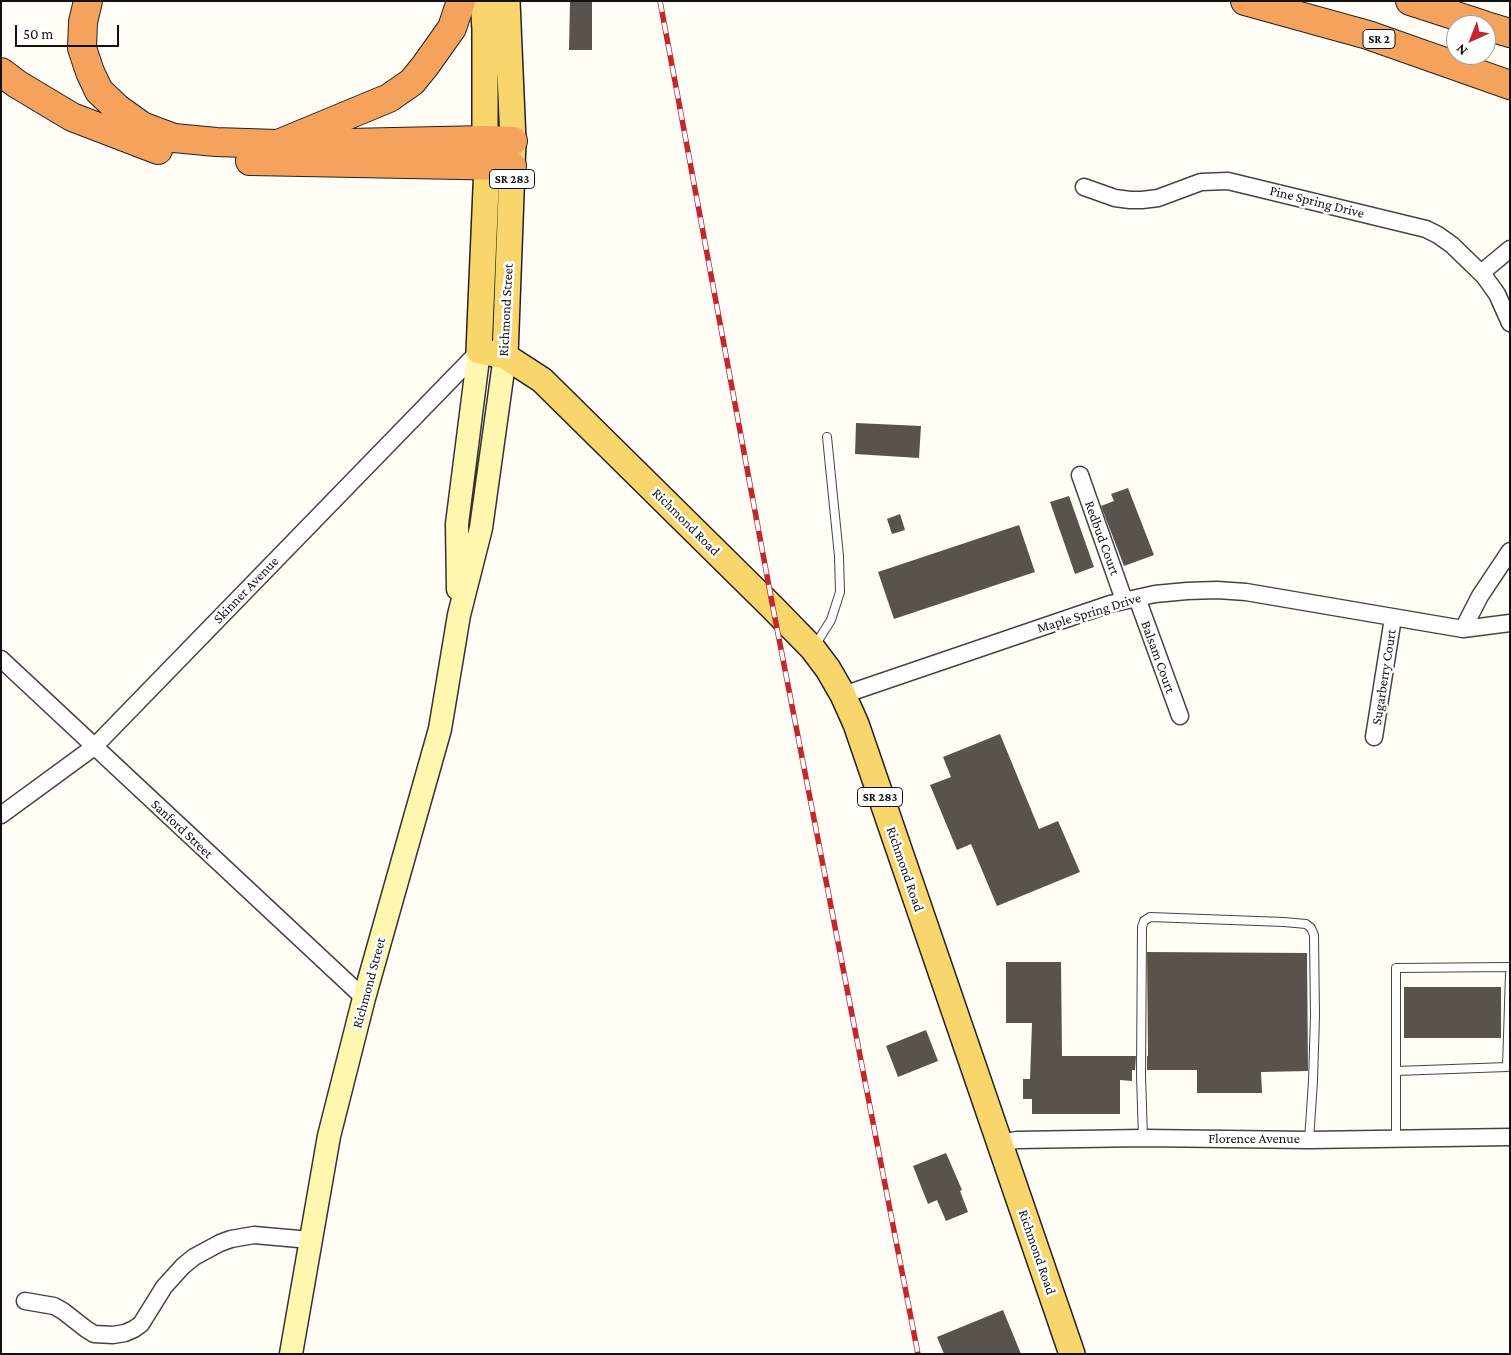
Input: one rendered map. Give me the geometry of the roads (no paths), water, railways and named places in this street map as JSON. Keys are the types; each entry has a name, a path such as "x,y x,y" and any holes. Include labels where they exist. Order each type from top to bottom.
{"highway":[{"path":"88,1 83,22 82,48 99,91 117,108 142,126 174,138 216,142 499,153"},
{"path":"278,144 389,98 412,82 452,28 462,1"},
{"name":"SR 2","path":"1245,1 1368,35 1510,85"},
{"path":"1410,1 1454,15"},
{"path":"1496,29 1510,33"},
{"path":"1,72 72,117 164,152 209,160 499,153"}],"main road":[{"name":"Richmond Street","path":"291,1354 329,1136 364,998 440,728 459,615 481,528 505,356 499,153 483,1"},
{"name":"Richmond Street","path":"459,615 456,524 479,351 499,153 507,1"},
{"name":"Richmond Road","path":"479,351 505,356 542,380 813,649 828,669 843,695 856,724 1072,1354"}],"street":[{"name":"Pine Spring Drive","path":"1084,187 1115,198 1142,200 1158,198 1200,182 1228,180 1426,229 1452,245 1481,273 1497,294 1510,323"},
{"path":"1481,273 1510,249"},
{"name":"Skinner Avenue","path":"1,815 94,747 479,351"},
{"name":"Redbud Court","path":"1080,475 1131,599"},
{"path":"1463,629 1480,596 1510,551"},
{"name":"Maple Spring Drive","path":"843,695 1043,626 1131,599 1187,591 1217,590 1236,592 1463,629 1510,623"},
{"name":"Balsam Court","path":"1131,599 1180,716"},
{"name":"Sugarberry Court","path":"1374,737 1393,618"},
{"name":"Sanford Street","path":"1,659 364,998"},
{"name":"Florence Avenue","path":"1000,1144 1017,1140 1143,1138 1309,1140 1510,1137"},
{"path":"25,1301 54,1306 94,1334 113,1335 125,1333 141,1324 164,1287 183,1266 194,1257 220,1243 236,1237 254,1235 310,1240"}],"lane":[{"path":"813,649 831,620 840,592 839,556 827,437"},
{"path":"1143,1138 1141,1075 1142,928 1144,921 1150,917 1292,922 1306,924 1311,928 1314,935 1315,997 1314,1081 1309,1140"},
{"path":"1396,1138 1396,968 1510,967"},
{"path":"1396,1071 1507,1067 1510,974"}],"railway":[{"path":"660,1 773,608 918,1354"}]}
